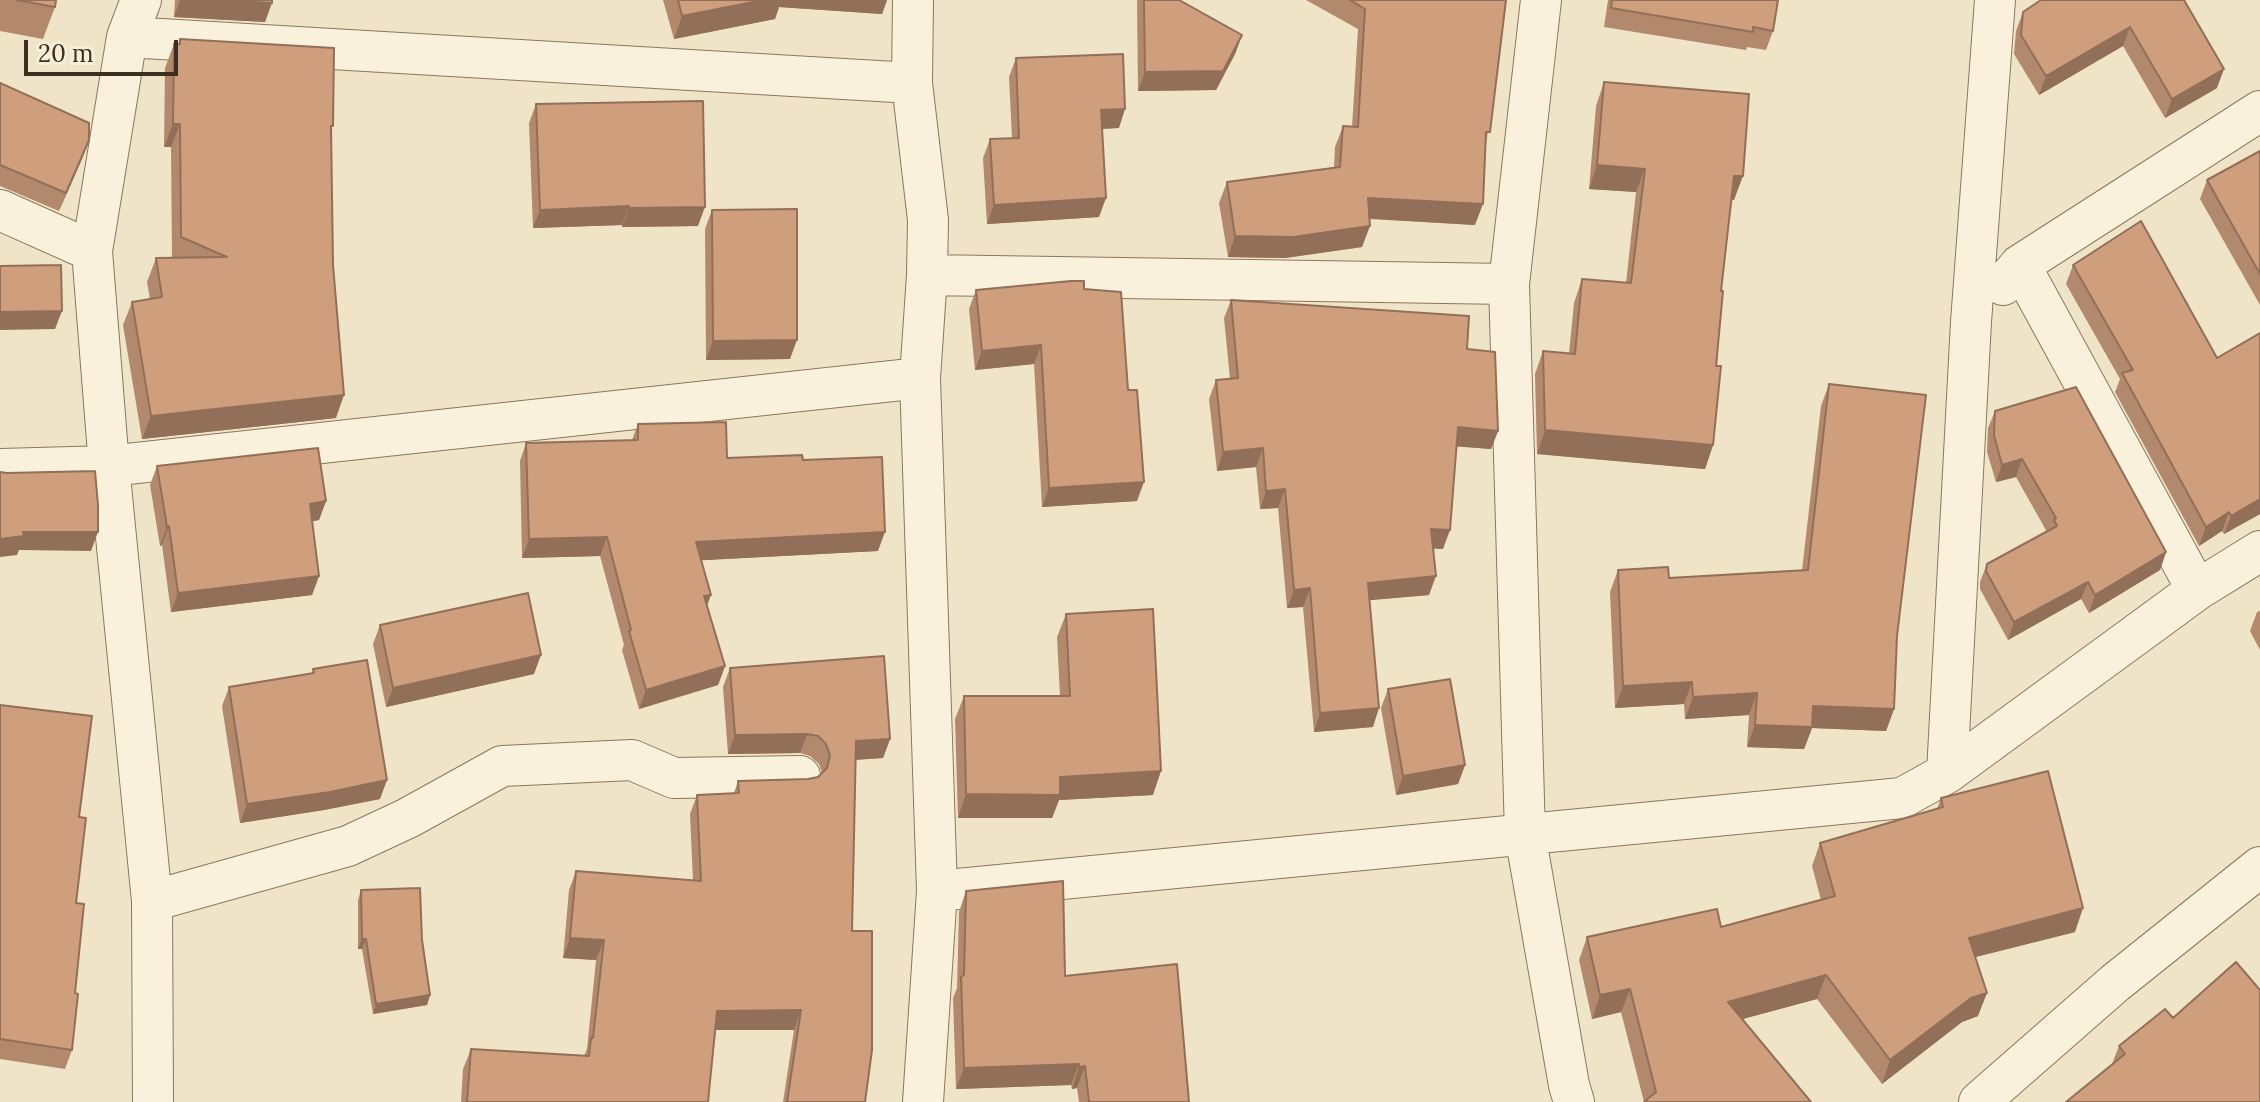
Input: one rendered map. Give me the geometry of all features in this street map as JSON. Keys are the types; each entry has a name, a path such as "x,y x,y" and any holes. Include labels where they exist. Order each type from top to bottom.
{"street":[{"path":"141,0 127,37 92,251 109,466 152,901 153,1102"},
{"path":"913,0 912,83 928,220 920,378 937,891 923,1102"},
{"path":"1541,0 1509,284 1525,834 1574,1102"},
{"path":"1947,773 1971,322 1995,0"},
{"path":"127,37 912,83"},
{"path":"1971,322 2020,265 2260,111"},
{"path":"0,210 92,251"},
{"path":"2020,265 2197,590"},
{"path":"927,275 1509,284"},
{"path":"0,469 109,466 920,378"},
{"path":"937,891 1902,798 1947,773 2197,590 2260,551"},
{"path":"152,901 348,846 408,818 502,766 632,760 674,778 800,776"},
{"path":"1979,1102 2115,983 2260,867"}],"building":[{"path":"17,0 56,0 55,7"},
{"path":"219,0 272,0 272,3"},
{"path":"678,0 763,0 682,16"},
{"path":"1144,0 1179,0 1242,35 1223,71 1145,72"},
{"path":"1350,0 1506,0 1490,132 1486,132 1483,204 1368,198 1370,226 1293,237 1235,236 1227,182 1340,167 1343,126 1358,127 1365,9"},
{"path":"1612,0 1778,0 1773,31 1753,27 1753,32 1611,8"},
{"path":"2041,0 2184,0 2224,69 2172,99 2130,27 2046,76 2021,35 2023,12"},
{"path":"180,39 334,48 331,126 333,265 344,395 151,416 132,302 162,297 156,258 227,257 181,237 180,124 173,124 174,44 180,44"},
{"path":"1123,54 1125,109 1101,110 1106,198 994,205 990,139 1019,138 1016,58"},
{"path":"1604,82 1749,94 1743,176 1734,176 1721,291 1716,366 1721,366 1713,445 1545,430 1543,351 1575,354 1582,279 1631,283 1645,169 1597,165"},
{"path":"0,83 89,123 89,140 66,193 0,165"},
{"path":"703,101 705,207 540,210 536,104"},
{"path":"2260,151 2260,274 2207,180"},
{"path":"797,209 797,340 713,341 712,210"},
{"path":"2141,221 2217,358 2260,333 2260,499 2231,516 2229,512 2206,527 2122,373 2133,370 2073,265"},
{"path":"61,265 62,311 0,312 0,266"},
{"path":"1084,281 1084,289 1121,292 1128,390 1137,390 1144,482 1049,488 1041,345 982,351 976,290"},
{"path":"1231,300 1469,316 1467,349 1495,352 1498,431 1458,427 1450,530 1431,529 1436,576 1368,583 1379,708 1320,713 1310,588 1294,590 1285,489 1266,491 1263,448 1223,452 1216,380 1238,378"},
{"path":"1829,384 1926,395 1897,636 1894,709 1813,706 1812,727 1755,725 1757,693 1693,697 1692,682 1623,686 1618,570 1668,567 1669,578 1808,570"},
{"path":"2076,387 2166,552 2095,595 2088,582 2014,622 1986,571 1987,564 2057,526 2056,518 2022,459 2002,465 1994,435 1995,411"},
{"path":"726,422 727,458 802,455 803,460 882,457 885,532 696,542 711,595 704,596 725,666 646,690 607,537 529,539 526,443 638,440 638,424"},
{"path":"318,448 326,501 310,504 319,576 178,593 157,466"},
{"path":"95,471 98,532 23,532 24,536 0,539 0,472"},
{"path":"528,593 541,655 393,688 380,625"},
{"path":"1153,609 1161,771 1060,777 1060,795 966,794 964,696 1070,696 1066,614"},
{"path":"884,656 890,739 856,741 852,931 872,931 872,1050 865,1102 787,1102 801,1010 717,1011 708,1102 467,1102 471,1049 589,1056 604,940 570,938 576,871 701,881 697,795 739,793 738,781 818,777 827,768 830,755 826,744 818,736 735,735 730,668"},
{"path":"367,660 387,780 247,804 229,687 314,673 313,669"},
{"path":"1450,679 1465,765 1403,776 1388,689"},
{"path":"0,705 92,716 79,817 86,818 76,903 84,904 72,1050 0,1039"},
{"path":"2048,771 2083,908 1969,938 1987,993 1971,998 1890,1060 1826,975 1728,1002 1811,1102 1644,1102 1656,1092 1630,989 1600,995 1587,937 1717,909 1721,927 1835,896 1820,843 1943,807 1941,798"},
{"path":"1063,881 1065,976 1177,964 1189,1102 1089,1102 1085,1066 1079,1067 1079,1064 964,1068 961,977 964,975 966,891"},
{"path":"420,888 422,940 430,995 376,1004 366,939 362,939 361,890"},
{"path":"2236,962 2260,990 2260,1102 2066,1102 2125,1054 2119,1046 2165,1009 2173,1018"}]}
